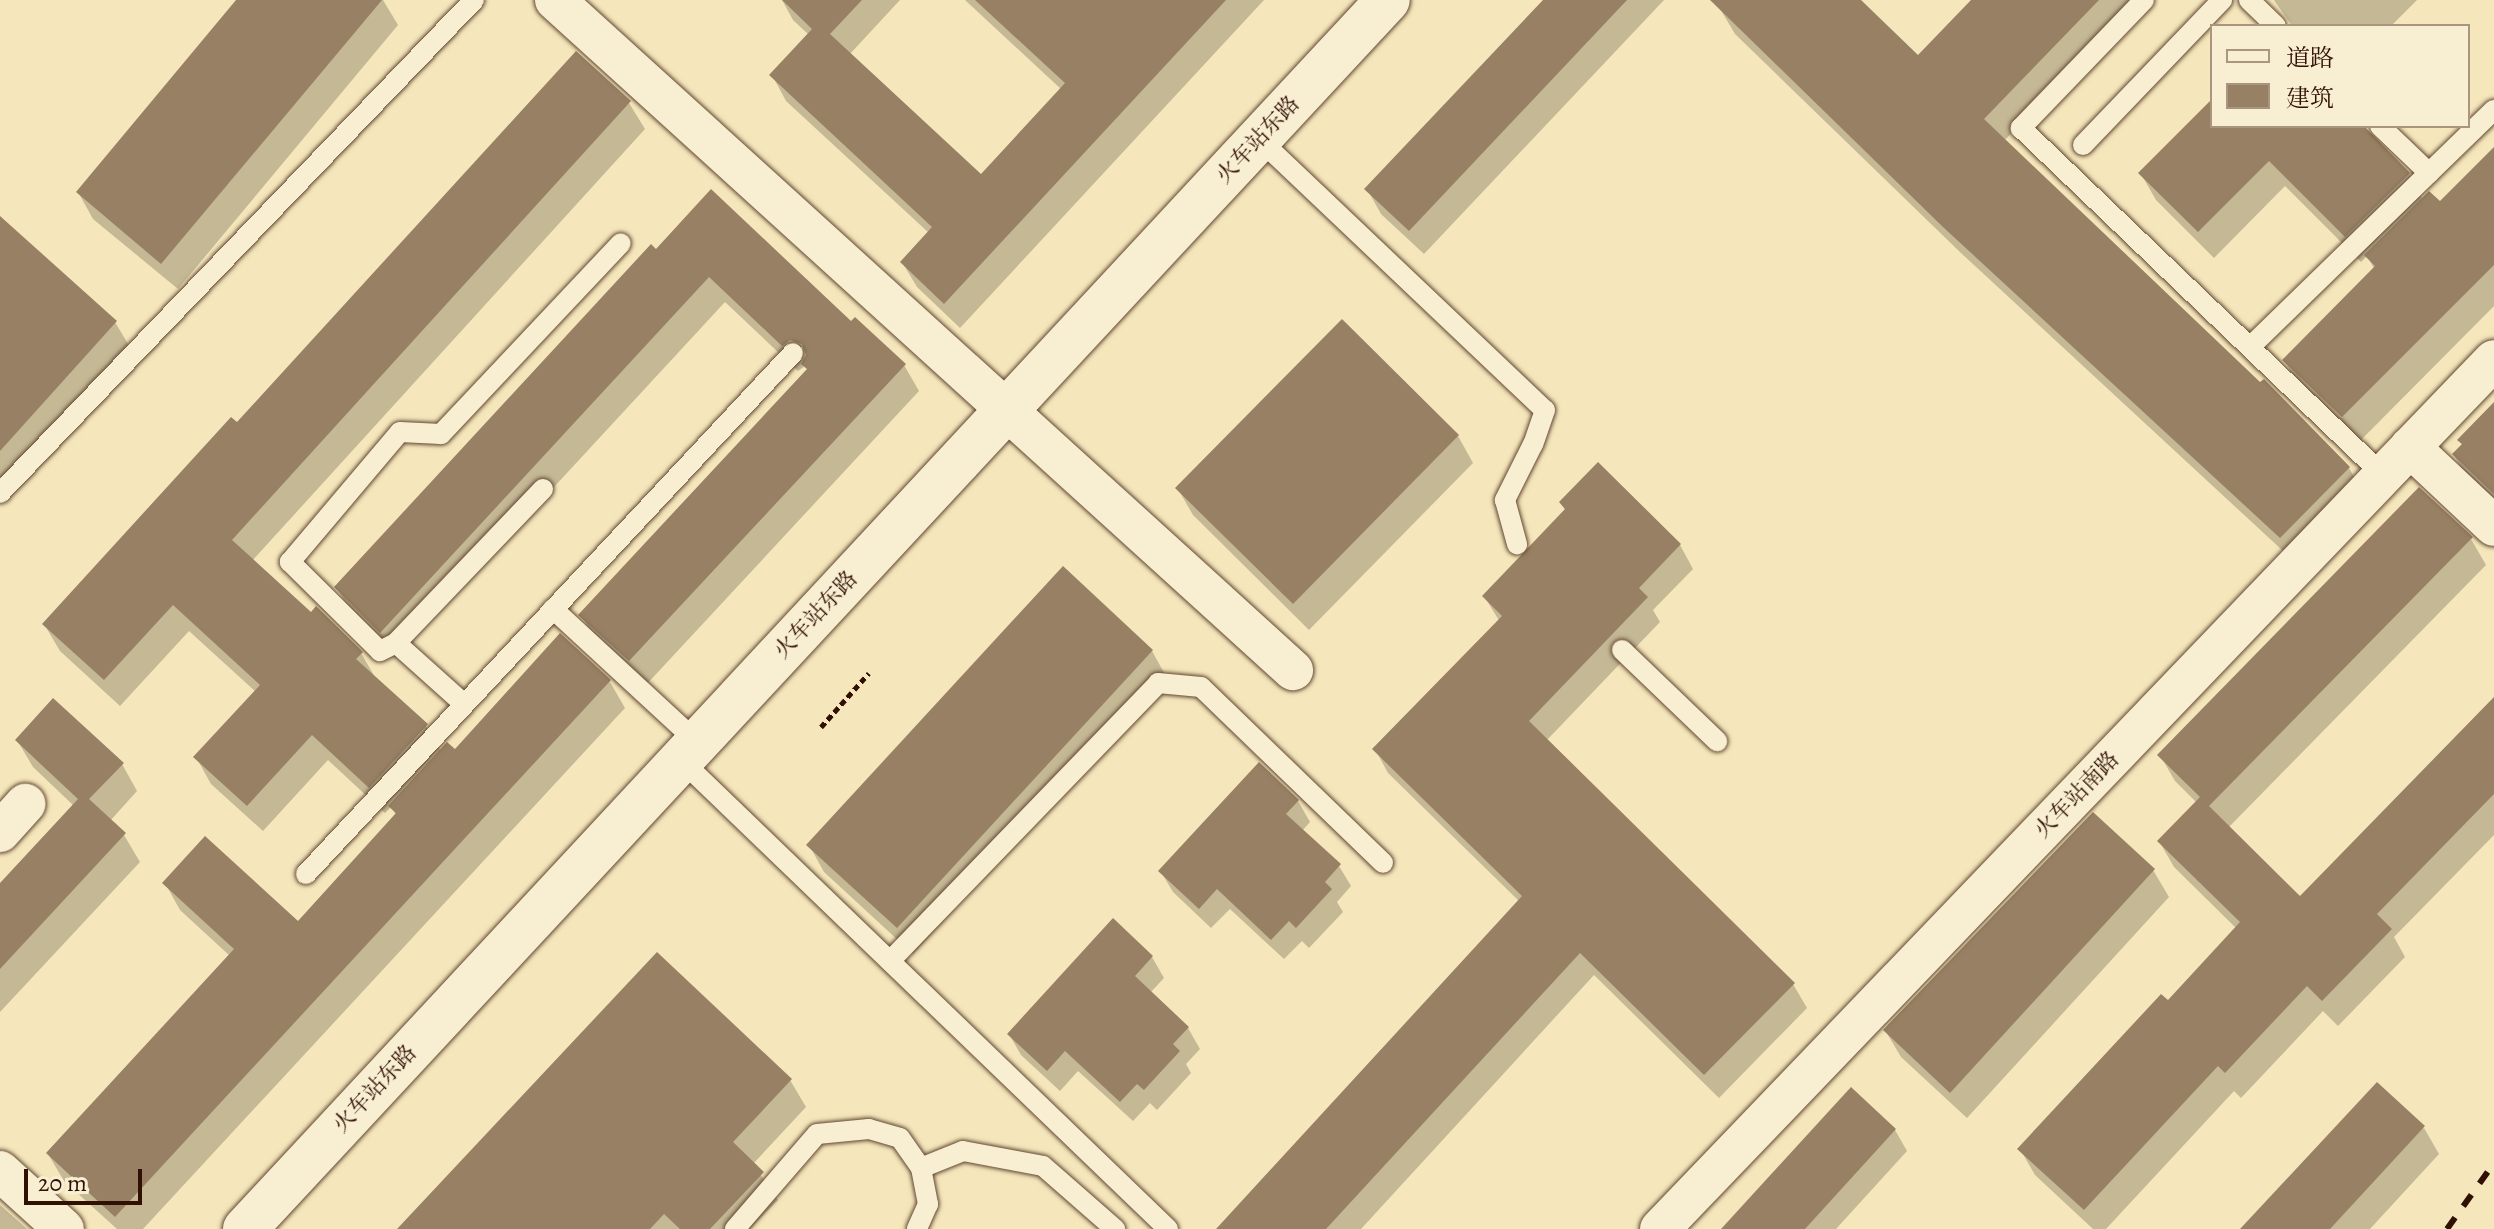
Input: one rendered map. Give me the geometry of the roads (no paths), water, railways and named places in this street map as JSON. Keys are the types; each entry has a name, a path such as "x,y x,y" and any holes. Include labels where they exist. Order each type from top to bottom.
{"main road":[{"name":"火车站东路","path":"245,1229 1388,0"}],"street":[{"path":"555,0 1293,670"},
{"name":"火车站南路","path":"1660,1229 2494,360"},
{"path":"2410,447 2494,526"},
{"path":"0,1171 64,1229"}],"lane":[{"path":"0,493 474,0"},
{"path":"2144,0 2021,128 2383,475"},
{"path":"2083,145 2222,0"},
{"path":"2249,0 2274,24"},
{"path":"2250,347 2494,110"},
{"path":"2382,128 2429,173"},
{"path":"1259,139 1545,410 1533,444 1505,500 1517,544"},
{"path":"543,489 396,643 380,651 290,562 400,432 441,434 621,243"},
{"path":"306,874 793,353"},
{"path":"553,609 890,961 1168,1229"},
{"path":"396,643 464,704"},
{"path":"1622,650 1717,741"},
{"path":"890,961 1158,683 1201,687 1383,863"},
{"path":"735,1229 817,1134 869,1129 900,1138 921,1168 928,1204 917,1229"},
{"path":"921,1168 963,1151 1043,1166 1115,1229"}],"railway":[{"path":"2447,1229 2494,1163"}]}
